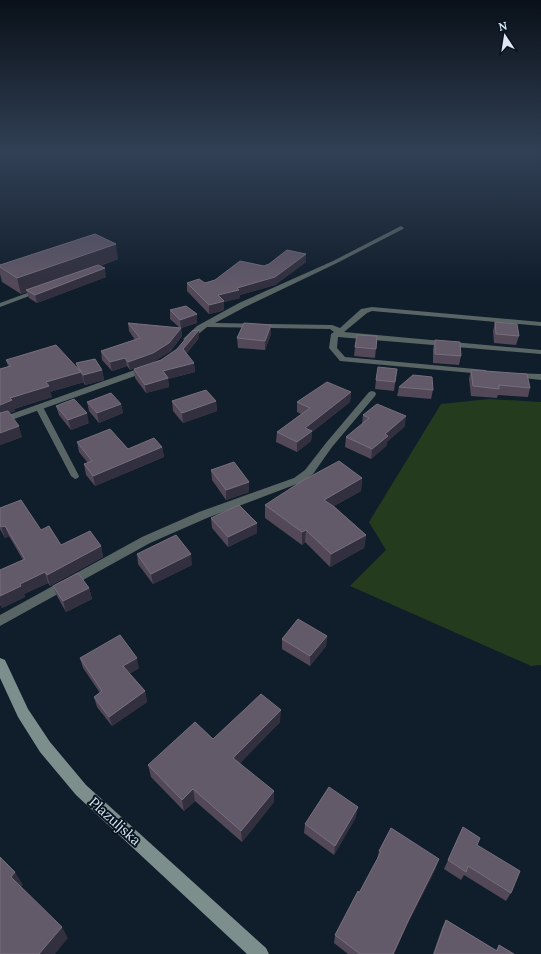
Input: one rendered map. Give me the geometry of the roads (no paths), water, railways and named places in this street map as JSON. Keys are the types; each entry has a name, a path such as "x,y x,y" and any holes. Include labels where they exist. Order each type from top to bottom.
{"main road":[{"name":"Plazuljska","path":"0,664 23,713 41,741 81,790 260,954"}],"street":[{"path":"181,346 189,336 205,325 242,305 335,262 401,228"},
{"path":"493,373 343,359 333,351 332,346 337,333 364,311 372,309 541,324"},
{"path":"205,325 327,326 337,333 541,352"},
{"path":"0,421 151,367"},
{"path":"509,374 541,377"},
{"path":"0,621 146,540 203,515 298,480 309,472 329,445 372,394"}],"lane":[{"path":"0,305 44,289"},
{"path":"39,407 75,476"}]}
